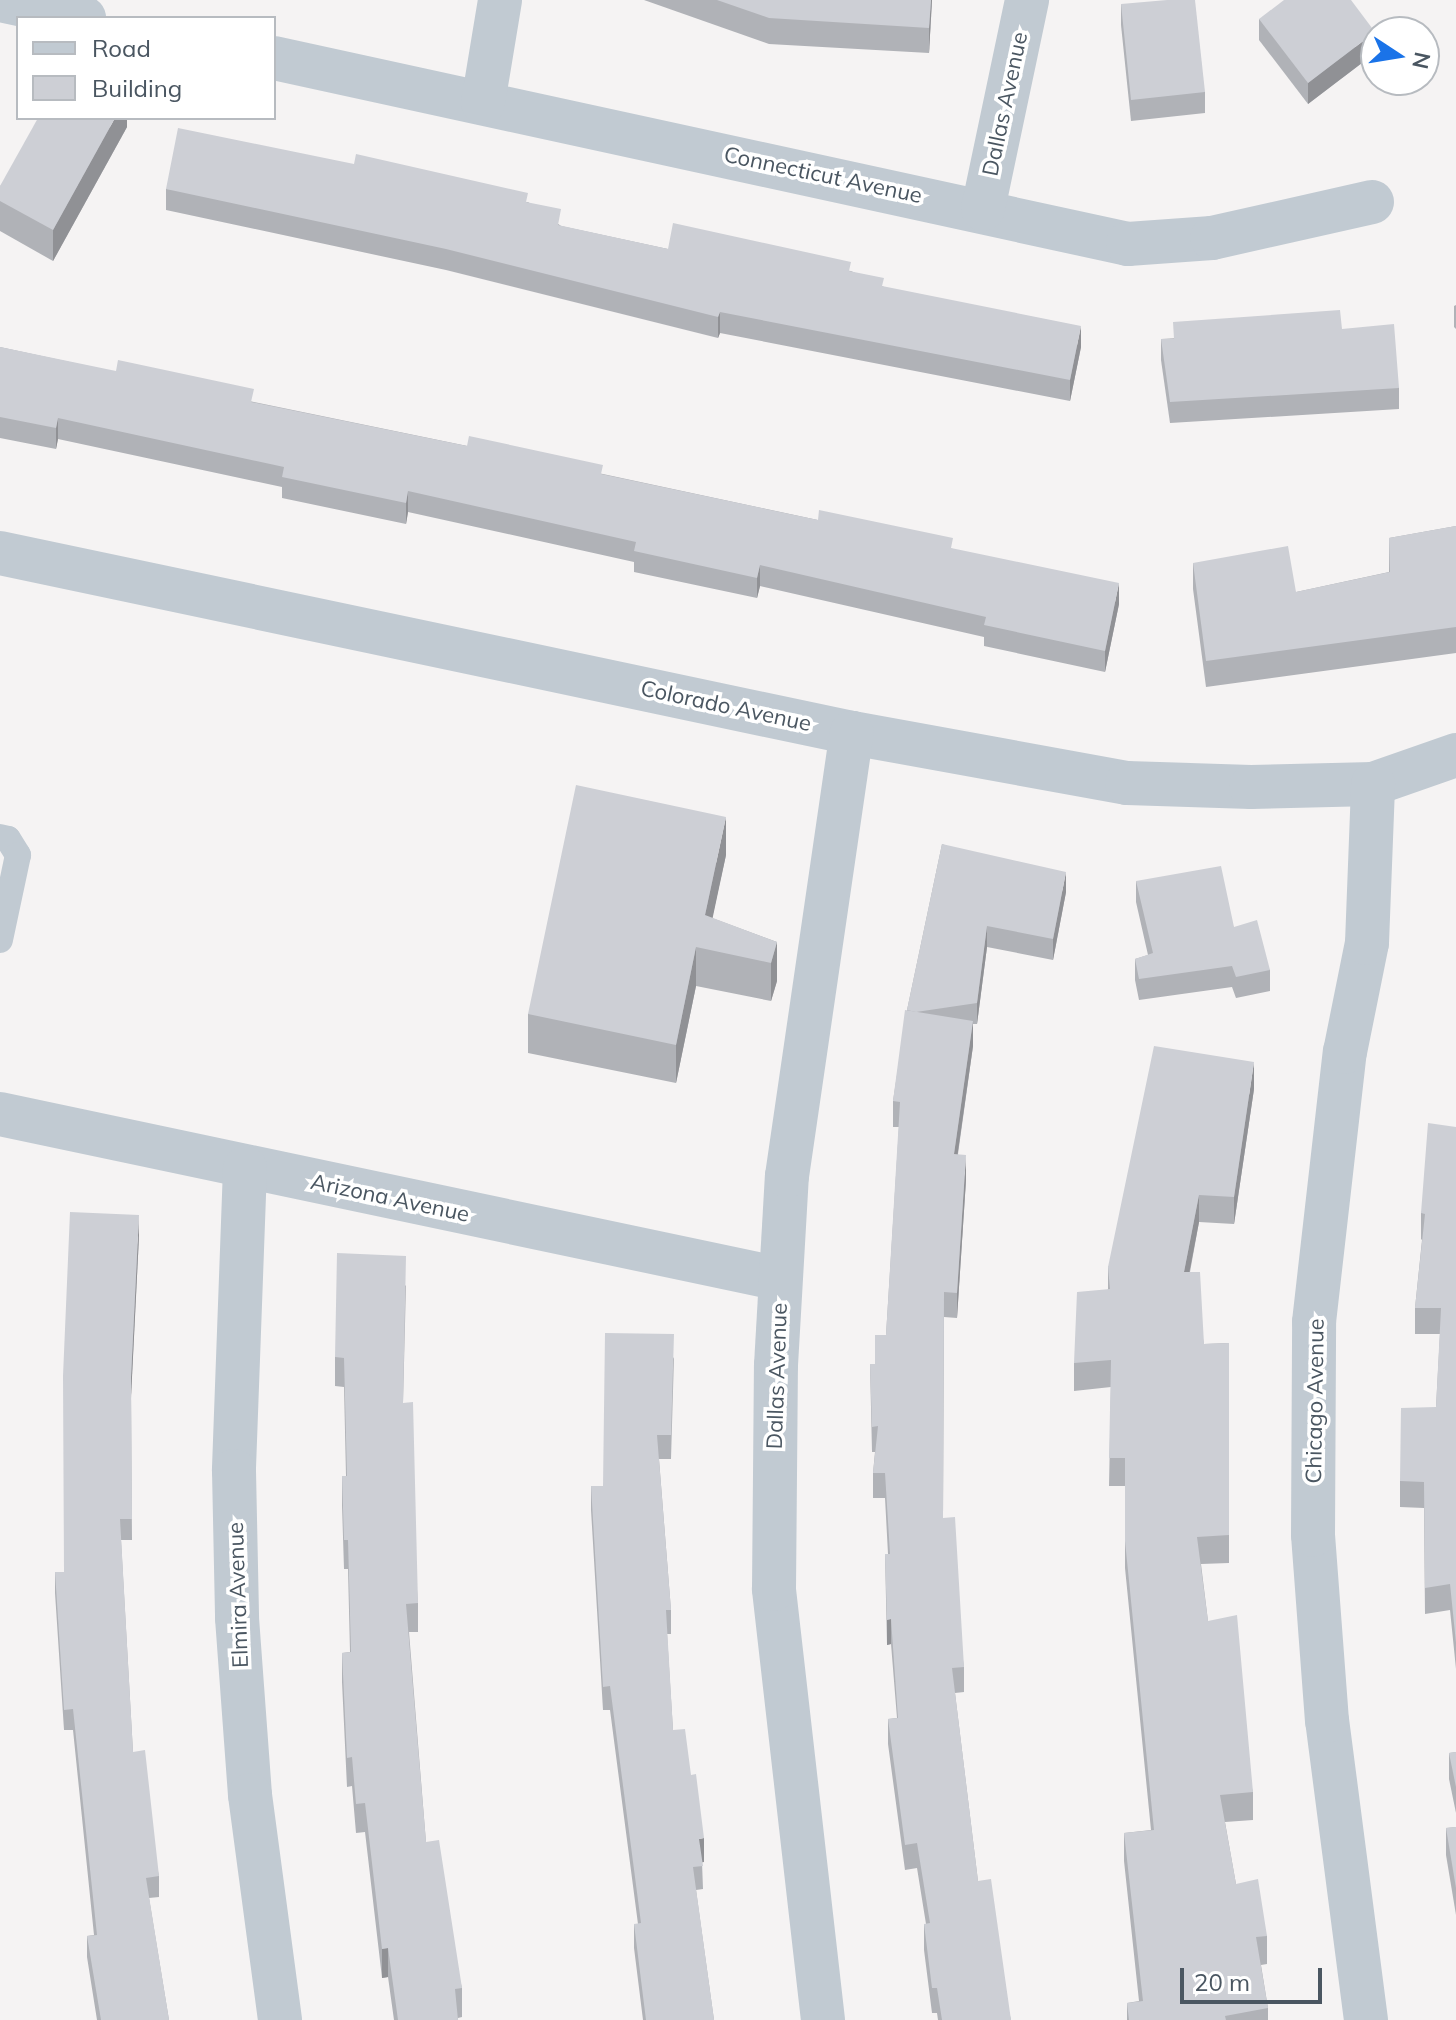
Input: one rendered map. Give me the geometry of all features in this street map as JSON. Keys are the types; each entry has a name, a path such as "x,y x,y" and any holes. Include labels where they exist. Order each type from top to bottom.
{"street":[{"path":"0,0 75,16"},
{"path":"483,103 500,0"},
{"name":"Dallas Avenue","path":"983,209 1027,0"},
{"name":"Connecticut Avenue","path":"276,58 983,209 1128,244 1156,245 1212,238 1372,202"},
{"name":"Colorado Avenue","path":"0,553 852,733 1127,783 1251,787 1373,784 1456,755"},
{"name":"Dallas Avenue","path":"823,2020 774,1589 780,1279 787,1176 852,733"},
{"name":"Chicago Avenue","path":"1366,2020 1327,1721 1313,1535 1314,1322 1324,1199 1345,1052 1367,943 1373,784"},
{"name":"Arizona Avenue","path":"0,1114 780,1279"},
{"name":"Elmira Avenue","path":"245,1168 234,1471 237,1618 250,1795 280,2020"}],"lane":[{"path":"0,837 8,839 18,855 0,940"}],"building":[{"path":"717,0 931,0 929,28 769,18"},
{"path":"1195,0 1205,92 1131,100 1121,4"},
{"path":"1284,0 1351,0 1363,16 1360,16 1360,43 1308,83 1259,19"},
{"path":"37,120 114,120 53,230 0,201 0,186"},
{"path":"178,128 354,164 356,154 528,193 526,202 561,209 558,225 668,249 673,223 851,262 849,271 884,278 882,286 1081,326 1070,380 720,312 718,317 446,249 166,189"},
{"path":"1340,310 1342,329 1394,324 1399,388 1170,402 1161,339 1174,339 1173,322"},
{"path":"0,347 116,371 118,360 254,389 251,402 467,446 469,436 603,465 601,474 818,520 819,510 953,538 951,548 1119,583 1105,651 984,625 986,617 760,565 757,578 634,551 636,542 408,491 406,503 282,477 284,467 58,418 56,428 0,417"},
{"path":"1456,526 1456,627 1206,661 1193,563 1288,546 1296,592 1390,572 1389,538"},
{"path":"576,785 726,817 705,915 777,942 771,963 696,947 676,1045 528,1014"},
{"path":"942,844 1066,872 1053,939 987,926 977,1003 916,1012 907,1010"},
{"path":"1221,866 1234,927 1257,920 1270,970 1236,977 1232,966 1139,979 1135,959 1153,953 1136,881"},
{"path":"905,1010 973,1021 954,1154 966,1155 957,1293 944,1292 943,1518 955,1517 964,1667 952,1668 978,1881 991,1879 1011,2020 942,2020 937,1988 932,1988 924,1924 930,1923 917,1843 905,1845 888,1719 898,1718 891,1619 887,1620 885,1554 890,1554 885,1473 873,1473 878,1426 872,1427 870,1364 875,1364 875,1335 886,1335 900,1102 893,1101"},
{"path":"1154,1046 1254,1062 1234,1197 1199,1195 1184,1272 1200,1272 1204,1344 1229,1343 1229,1535 1197,1537 1208,1621 1237,1615 1253,1792 1220,1795 1236,1884 1258,1879 1267,1936 1256,1937 1268,2008 1225,2016 1226,2020 1129,2020 1127,2003 1143,2001 1124,1833 1154,1830 1125,1541 1125,1458 1109,1458 1111,1360 1074,1363 1077,1292 1110,1289 1108,1267"},
{"path":"1428,1123 1456,1127 1456,1643 1450,1584 1425,1588 1424,1482 1400,1481 1401,1408 1436,1407 1441,1308 1415,1308 1425,1214 1421,1213"},
{"path":"70,1212 139,1215 131,1377 132,1519 120,1519 133,1752 145,1750 159,1876 146,1878 169,2020 101,2020 87,1936 97,1935 73,1709 64,1710 55,1572 64,1572 63,1376"},
{"path":"337,1253 406,1256 403,1403 413,1402 418,1603 406,1604 426,1842 439,1840 462,1988 455,1989 458,2020 398,2020 388,1948 382,1949 365,1803 356,1804 352,1757 347,1758 342,1653 351,1652 348,1540 344,1540 342,1476 347,1476 344,1358 335,1357"},
{"path":"605,1333 674,1334 671,1435 657,1435 671,1610 666,1610 673,1730 685,1729 691,1775 696,1774 704,1838 699,1839 703,1866 693,1867 714,2020 646,2020 634,1924 641,1923 610,1686 603,1687 591,1486 603,1486"},
{"path":"1456,1752 1456,1787 1449,1753"},
{"path":"1456,1827 1456,1888 1446,1828"}]}
